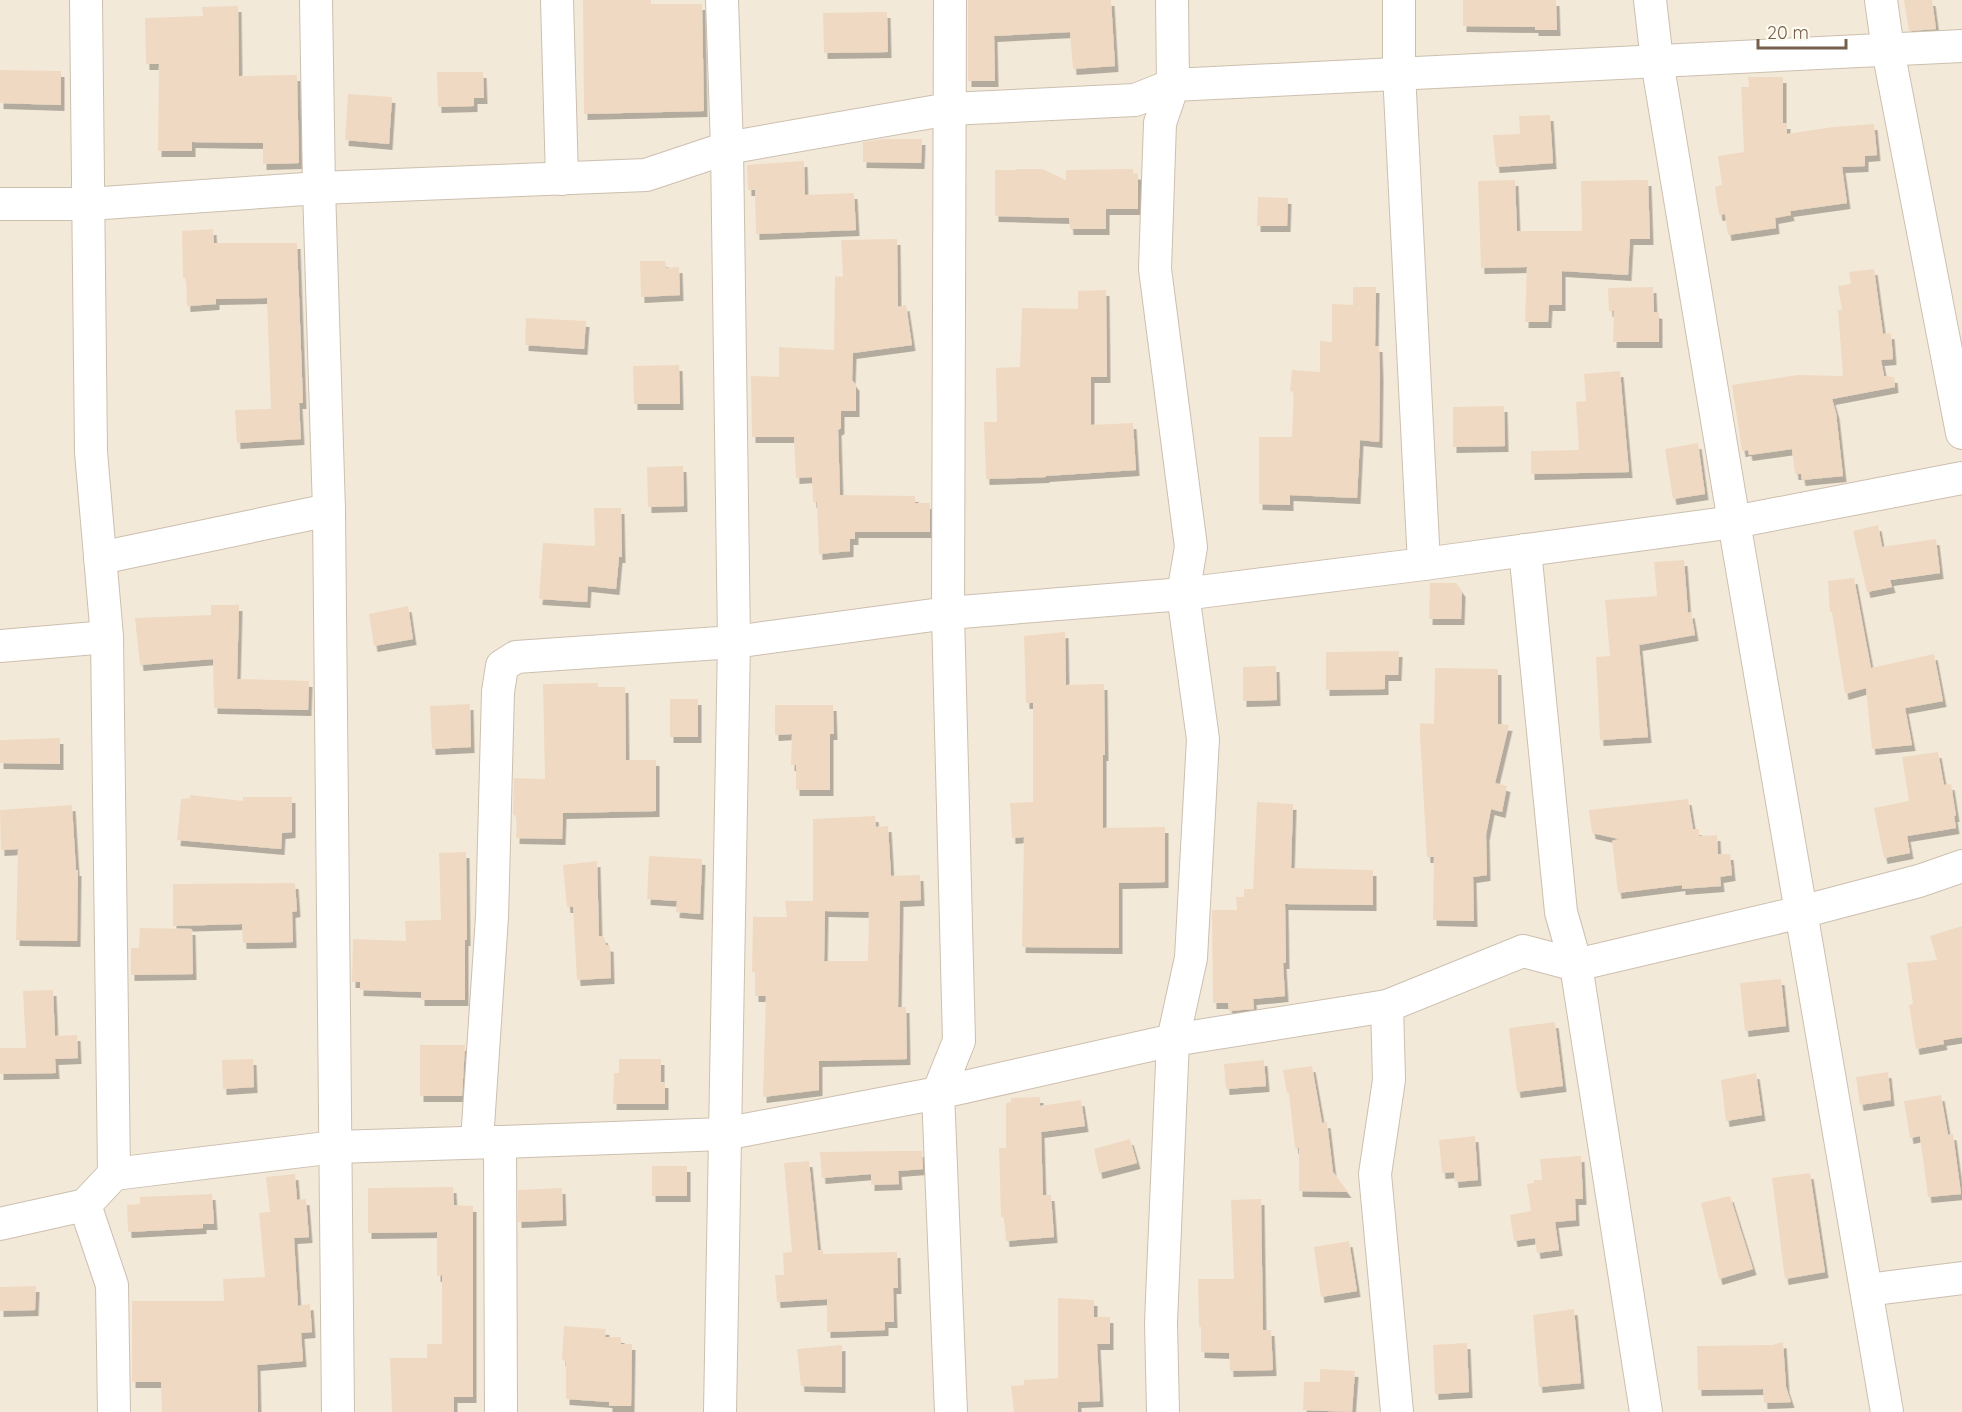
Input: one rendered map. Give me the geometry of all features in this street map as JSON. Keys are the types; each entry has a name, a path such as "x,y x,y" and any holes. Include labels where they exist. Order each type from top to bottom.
{"street":[{"path":"86,0 91,452 107,638 114,1174"},
{"path":"316,0 329,510 338,1412"},
{"path":"557,0 562,179"},
{"path":"720,1412 735,642 727,148 722,0"},
{"path":"950,0 948,613 959,1041 938,1093 951,1412"},
{"path":"1162,1412 1161,1322 1173,1040 1191,958 1203,739 1184,594 1191,547 1155,269 1160,123 1173,85 1172,0"},
{"path":"1400,0 1399,73 1424,564"},
{"path":"1650,0 1657,61 1734,522 1887,1412"},
{"path":"1881,0 1888,50 1962,433"},
{"path":"0,204 89,204 319,188 646,175 727,148 949,109 1135,100 1173,85 1962,46"},
{"path":"501,1412 488,1142 492,918 498,692 502,666 516,657 735,642 948,613 1184,594 1734,522 1962,478"},
{"path":"100,558 329,510"},
{"path":"1525,550 1561,912 1576,965 1646,1412"},
{"path":"0,646 107,638"},
{"path":"0,1224 85,1205 114,1174 335,1147 724,1134 938,1093 1173,1040 1386,1006 1523,951 1576,965 1801,912 1919,881 1962,866"},
{"path":"1386,1006 1389,1080 1375,1174 1397,1412"},
{"path":"85,1205 112,1285 114,1412"},
{"path":"1867,1290 1962,1278"}],"shaded area":[{"path":"0,0 1962,0 1962,1412 0,1412"}],"building":[{"path":"583,0 651,0 651,4 702,4 704,111 584,114"},
{"path":"968,0 1111,0 1115,66 1073,69 1070,32 994,36 995,81 968,81"},
{"path":"1463,0 1556,0 1557,30 1535,30 1535,27 1463,26"},
{"path":"1904,0 1932,0 1936,29 1909,31"},
{"path":"238,6 239,76 297,75 299,163 263,164 263,143 192,142 192,151 158,151 159,64 146,64 145,18 203,16 202,7"},
{"path":"887,12 888,52 824,53 823,13"},
{"path":"0,70 61,71 61,105 0,103"},
{"path":"437,72 483,72 484,98 474,98 474,106 438,107"},
{"path":"1748,77 1783,77 1783,123 1787,123 1787,134 1874,124 1877,155 1865,156 1865,166 1842,167 1847,203 1790,211 1791,215 1775,218 1776,228 1728,235 1725,214 1719,215 1715,187 1722,185 1718,156 1744,152 1741,87 1749,87"},
{"path":"348,94 392,97 389,144 345,140"},
{"path":"1550,115 1553,163 1496,167 1493,135 1520,134 1519,116"},
{"path":"884,139 922,139 921,163 863,162 863,142"},
{"path":"804,161 805,195 854,193 856,230 756,234 755,190 748,190 747,165"},
{"path":"1042,169 1066,180 1066,170 1133,169 1133,173 1138,174 1138,209 1106,209 1106,229 1070,229 1069,218 995,216 995,170"},
{"path":"1515,180 1517,231 1582,231 1581,181 1648,180 1650,239 1630,239 1628,275 1562,271 1562,305 1549,305 1548,322 1525,322 1527,267 1481,268 1478,181"},
{"path":"1258,197 1288,198 1287,226 1257,226"},
{"path":"213,229 214,243 297,243 303,403 299,403 301,439 237,443 235,410 271,409 267,298 216,299 216,304 187,306 186,278 183,278 182,231"},
{"path":"897,239 898,307 906,305 912,345 853,353 852,380 856,385 856,411 841,411 841,428 838,430 840,495 915,496 915,503 930,503 930,532 855,532 855,539 850,539 850,551 819,554 817,502 813,502 812,477 796,478 794,437 752,437 751,376 779,377 779,347 834,350 835,276 843,277 841,240"},
{"path":"640,261 665,261 666,268 679,267 680,295 641,297"},
{"path":"1874,269 1883,334 1891,333 1893,359 1881,360 1884,376 1894,377 1895,387 1832,399 1836,413 1843,476 1802,480 1801,474 1795,474 1792,449 1749,455 1748,450 1742,451 1732,385 1798,375 1843,376 1838,310 1842,310 1838,286 1851,284 1849,272"},
{"path":"1353,287 1376,287 1375,346 1379,346 1380,375 1379,442 1360,440 1357,498 1290,495 1290,505 1259,504 1259,437 1292,437 1294,392 1290,391 1292,370 1320,372 1320,341 1332,342 1332,304 1353,305"},
{"path":"1653,287 1654,312 1659,313 1659,342 1613,342 1614,311 1609,311 1608,288"},
{"path":"1106,290 1107,377 1091,377 1091,425 1133,423 1136,470 986,479 984,422 997,422 996,368 1020,367 1022,308 1078,309 1078,291"},
{"path":"526,318 586,321 584,349 525,345"},
{"path":"679,365 680,404 634,404 633,366"},
{"path":"1620,371 1629,472 1531,474 1531,451 1579,450 1576,402 1586,401 1584,374"},
{"path":"1504,406 1505,446 1453,447 1453,407"},
{"path":"1698,443 1705,494 1673,499 1665,449"},
{"path":"683,466 684,506 648,507 647,467"},
{"path":"594,508 621,508 622,557 619,557 616,589 588,586 587,602 539,599 543,543 595,546"},
{"path":"1878,525 1882,547 1936,539 1940,573 1890,580 1892,587 1867,592 1853,531"},
{"path":"1684,560 1688,613 1691,612 1695,635 1639,645 1648,737 1600,740 1596,657 1610,656 1605,600 1657,596 1654,562"},
{"path":"1854,578 1871,668 1934,654 1943,701 1905,708 1912,745 1872,749 1866,688 1845,694 1832,612 1830,612 1828,581"},
{"path":"1430,583 1456,583 1462,591 1461,619 1429,619"},
{"path":"211,605 239,605 237,679 309,681 308,710 214,708 213,659 140,665 135,618 211,615"},
{"path":"408,606 413,639 374,646 369,614"},
{"path":"1065,632 1066,685 1104,684 1103,828 1165,827 1165,882 1119,883 1119,948 1022,947 1024,837 1012,838 1010,803 1033,802 1033,703 1026,703 1024,636"},
{"path":"1399,651 1398,675 1385,675 1385,689 1326,690 1326,652"},
{"path":"1276,666 1277,700 1243,701 1243,667"},
{"path":"1435,668 1498,669 1498,724 1509,725 1495,783 1507,786 1502,812 1491,809 1486,835 1487,875 1473,877 1474,921 1433,920 1434,857 1427,857 1420,723 1434,724"},
{"path":"598,683 598,687 625,687 626,760 656,760 656,811 563,813 562,839 516,838 517,816 513,815 514,778 545,779 543,684"},
{"path":"670,699 698,699 698,737 670,737"},
{"path":"470,704 471,747 432,749 430,706"},
{"path":"775,705 833,705 834,734 830,734 830,790 796,790 796,765 791,765 792,734 775,735"},
{"path":"60,738 60,764 0,763 0,740"},
{"path":"1938,752 1944,785 1951,784 1956,828 1907,836 1910,853 1884,858 1874,808 1909,801 1902,757"},
{"path":"190,795 243,801 243,797 292,797 292,832 282,833 281,849 177,840 181,799 190,798"},
{"path":"1688,799 1693,829 1699,829 1699,836 1717,835 1718,854 1730,854 1732,875 1720,877 1721,886 1682,889 1682,885 1618,893 1612,841 1619,839 1592,833 1589,810"},
{"path":"1257,802 1293,804 1291,868 1373,870 1373,905 1285,904 1286,963 1283,963 1285,996 1253,999 1254,1009 1229,1011 1228,1003 1213,1003 1212,910 1237,910 1236,897 1244,897 1244,889 1253,889"},
{"path":"72,805 76,870 78,870 77,941 16,940 18,849 1,850 0,810"},
{"path":"875,816 876,827 888,826 891,876 920,875 921,900 900,901 898,1007 906,1007 907,1059 819,1061 819,1090 763,1097 766,996 755,996 755,972 752,972 753,917 787,917 785,901 813,901 813,819","holes":["825,911 869,912 868,961 824,961"]},
{"path":"466,852 465,1000 421,1000 421,992 360,990 360,982 352,982 353,939 406,941 405,921 441,920 439,853"},
{"path":"649,856 702,859 700,914 676,912 677,901 647,899"},
{"path":"597,861 599,936 604,937 606,945 610,946 611,978 577,980 573,907 567,907 563,865"},
{"path":"295,883 297,911 292,912 293,942 243,943 242,924 173,926 173,884"},
{"path":"1962,926 1962,1037 1943,1040 1944,1044 1916,1049 1909,1005 1913,1004 1907,963 1937,960 1930,936"},
{"path":"140,928 192,929 193,974 131,975 131,948 139,948"},
{"path":"1781,979 1786,1026 1745,1031 1740,983"},
{"path":"53,990 55,1036 77,1035 78,1058 55,1059 56,1073 0,1074 0,1048 26,1048 23,991"},
{"path":"1555,1022 1563,1086 1517,1092 1509,1028"},
{"path":"420,1045 465,1045 462,1096 420,1096"},
{"path":"253,1059 254,1087 223,1089 222,1060"},
{"path":"619,1059 661,1059 661,1082 665,1082 665,1104 613,1104 614,1073 619,1073"},
{"path":"1264,1060 1266,1086 1226,1089 1224,1064"},
{"path":"1312,1066 1322,1123 1327,1122 1333,1172 1348,1192 1299,1191 1299,1148 1295,1148 1289,1093 1287,1093 1283,1070"},
{"path":"1888,1072 1891,1100 1860,1105 1856,1077"},
{"path":"1756,1073 1762,1115 1726,1121 1721,1080"},
{"path":"1941,1095 1948,1135 1953,1134 1961,1194 1928,1197 1920,1136 1910,1138 1904,1101"},
{"path":"1040,1097 1040,1106 1081,1100 1085,1126 1041,1132 1043,1195 1051,1195 1054,1237 1006,1241 1004,1217 1001,1217 999,1148 1006,1148 1006,1103 1011,1102 1011,1098"},
{"path":"1475,1136 1478,1180 1455,1182 1454,1172 1442,1173 1439,1140"},
{"path":"1130,1139 1137,1163 1099,1173 1094,1149"},
{"path":"922,1151 923,1169 898,1171 899,1184 871,1185 871,1174 822,1178 820,1152"},
{"path":"1581,1156 1583,1199 1575,1199 1576,1220 1555,1222 1559,1250 1537,1253 1535,1238 1514,1241 1510,1215 1531,1211 1527,1184 1534,1183 1534,1180 1542,1180 1540,1159"},
{"path":"809,1161 818,1250 823,1250 823,1254 897,1252 898,1288 893,1288 894,1322 885,1322 885,1330 827,1332 827,1299 777,1302 775,1275 784,1275 783,1253 792,1252 784,1163"},
{"path":"652,1166 687,1166 687,1196 652,1196"},
{"path":"1810,1173 1825,1272 1785,1279 1772,1178"},
{"path":"295,1174 297,1200 306,1199 309,1237 294,1238 298,1306 310,1304 312,1332 301,1333 303,1361 257,1365 258,1412 162,1412 161,1382 132,1382 132,1301 224,1301 223,1279 265,1277 259,1213 270,1212 266,1177"},
{"path":"453,1187 454,1205 473,1206 473,1397 454,1397 454,1412 392,1412 390,1358 427,1358 427,1344 442,1344 442,1275 437,1276 437,1232 368,1233 368,1188"},
{"path":"562,1188 563,1220 518,1222 518,1190"},
{"path":"212,1194 214,1224 203,1224 203,1228 128,1232 127,1205 140,1204 140,1197"},
{"path":"1730,1196 1753,1269 1719,1279 1701,1203"},
{"path":"1261,1199 1263,1330 1271,1330 1273,1370 1230,1371 1229,1353 1201,1352 1198,1279 1234,1279 1231,1200"},
{"path":"1349,1241 1357,1291 1321,1297 1314,1247"},
{"path":"36,1286 35,1310 0,1311 0,1287"},
{"path":"1058,1298 1094,1300 1094,1317 1110,1317 1110,1344 1097,1344 1100,1401 1078,1402 1078,1412 1014,1412 1011,1386 1024,1385 1024,1380 1058,1378"},
{"path":"1574,1309 1581,1383 1539,1387 1533,1315"},
{"path":"564,1326 606,1329 605,1337 621,1337 621,1344 632,1344 631,1406 609,1406 609,1402 566,1399 566,1361 562,1360"},
{"path":"1783,1342 1786,1387 1791,1402 1764,1403 1763,1389 1698,1390 1697,1346 1772,1345"},
{"path":"1467,1343 1469,1392 1435,1394 1433,1345"},
{"path":"842,1345 842,1387 801,1386 797,1349"},
{"path":"1320,1369 1355,1371 1352,1412 1303,1410 1304,1382 1320,1382"}]}
